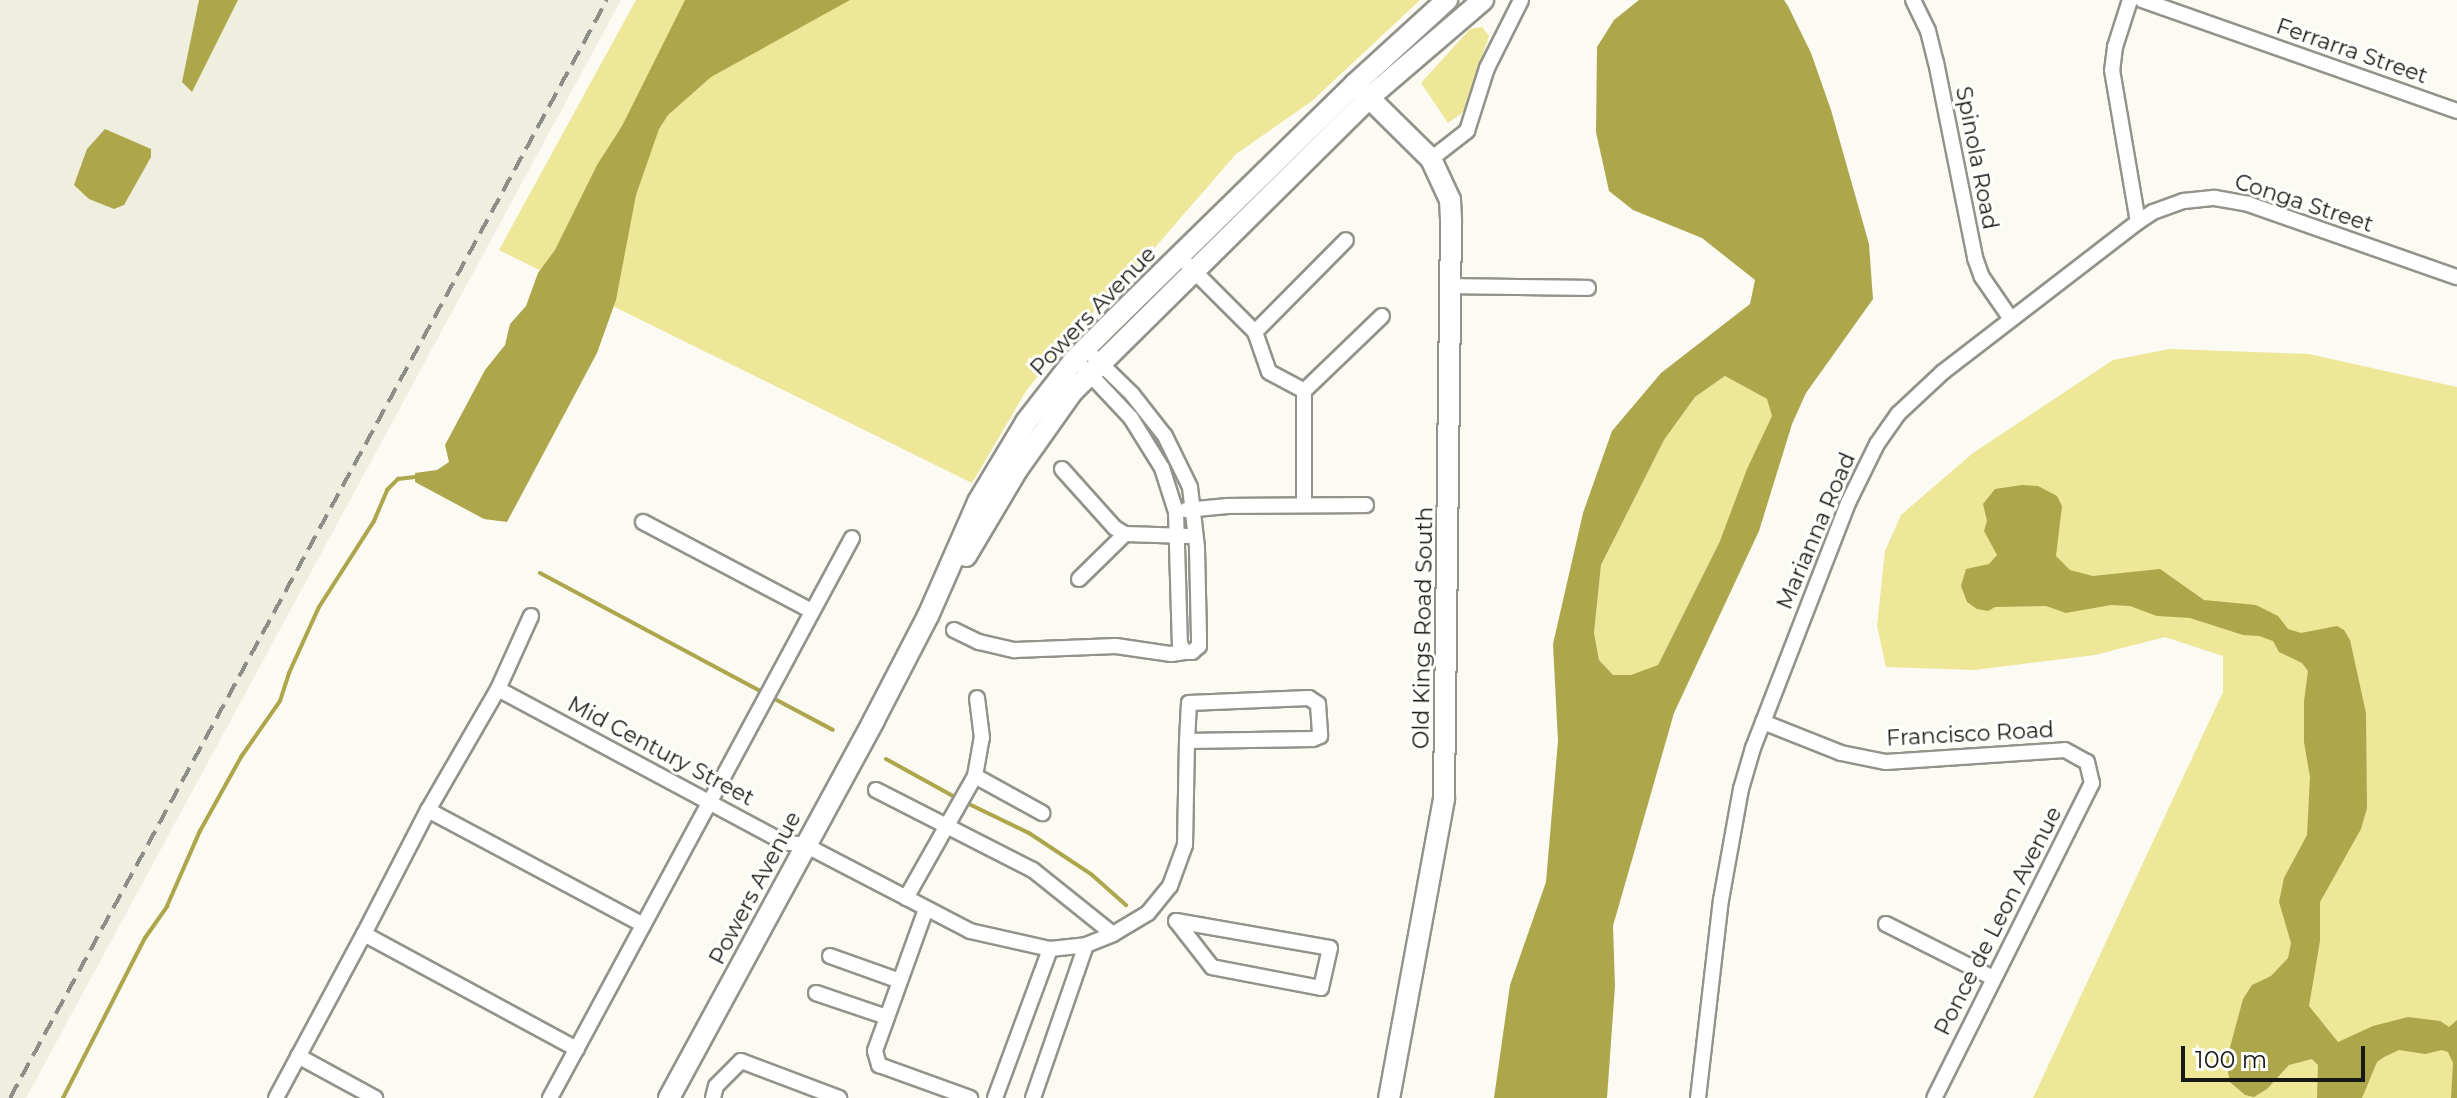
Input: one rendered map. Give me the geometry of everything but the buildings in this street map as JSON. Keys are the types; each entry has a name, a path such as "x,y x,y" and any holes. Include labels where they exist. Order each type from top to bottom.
{"street":[{"path":"1362,90 1447,0"},
{"path":"1362,90 1483,0"},
{"path":"1431,159 1467,131 1487,68 1521,0"},
{"name":"Spinola Road","path":"1913,0 1928,31 1936,62 1975,258 1986,285 2011,319"},
{"path":"2130,0 2115,47 2112,70 2138,222"},
{"name":"Ferrarra Street","path":"2142,0 2457,111"},
{"name":"Old Kings Road South","path":"1362,90 1431,159 1450,200 1444,799 1389,1098"},
{"name":"Powers Avenue","path":"928,616 978,502 997,469 1026,422 1080,354 1179,256 1362,90"},
{"name":"Powers Avenue","path":"669,1098 928,616 1050,419 1194,271 1362,90"},
{"name":"Conga Street","path":"2138,222 2184,201 2232,200 2457,277"},
{"name":"Marianna Road","path":"1698,1098 1728,850 1741,789 1763,722 1848,503 1877,444 1914,398 2138,222"},
{"path":"1255,332 1346,240"},
{"path":"1179,256 1255,332 1269,372 1304,391"},
{"path":"1449,286 1588,288"},
{"path":"1304,505 1304,391 1382,316"},
{"path":"954,630 979,642 1015,650 1116,646 1177,655 1192,652 1199,646 1194,509 1185,473 1165,436 1132,394 1080,354"},
{"path":"1096,369 1152,451 1176,511 1180,644 1185,652"},
{"path":"1062,469 1115,528 1125,534 1196,537"},
{"path":"1176,511 1366,505"},
{"path":"643,522 812,611"},
{"path":"1079,579 1125,534"},
{"path":"550,1098 852,538"},
{"path":"276,1098 428,810 498,689 531,616"},
{"name":"Mid Century Street","path":"498,689 783,842 805,845 926,909 988,937 1050,949 1086,945 1113,934 1148,913"},
{"path":"906,898 975,776 982,738 977,698"},
{"path":"1176,921 1212,967 1321,988 1330,948 1176,921 1148,913 1170,886 1185,845 1187,741 1189,703 1309,698 1318,704 1320,736 1313,739 1187,741"},
{"name":"Francisco Road","path":"1763,722 1841,753 1886,762 1918,763 2065,750 2087,762"},
{"name":"Ponce de Leon Avenue","path":"1934,1098 2092,783 2087,762"},
{"path":"975,776 1042,813"},
{"path":"876,790 1033,870 1113,934"},
{"path":"428,810 643,925"},
{"path":"926,909 875,1051 879,1065 970,1098"},
{"path":"1886,924 1993,978"},
{"path":"364,934 577,1049"},
{"path":"1033,1098 1086,945"},
{"path":"995,1098 1050,949"},
{"path":"830,956 900,981"},
{"path":"816,993 887,1017"},
{"path":"298,1056 375,1098"},
{"path":"713,1098 716,1086 741,1061 839,1098"}],"shaded area":[{"path":"0,0 621,0 26,1098 0,1098"},
{"path":"199,0 238,0 192,92 182,82"},
{"path":"636,0 1420,0 1312,101 1236,154 1151,252 1064,343 1026,391 972,483 499,250"},
{"path":"685,0 850,0 711,77 668,115 659,129 636,195 616,300 597,353 507,522 484,519 415,482 415,473 437,470 449,462 445,445 485,370 505,345 510,324 526,306 538,273 555,250 597,165 622,126"},
{"path":"1639,0 1784,0 1811,53 1831,110 1869,244 1873,299 1806,393 1792,424 1759,531 1674,713 1613,926 1615,986 1607,1098 1494,1098 1510,985 1546,882 1558,741 1553,644 1583,513 1612,431 1661,373 1750,304 1755,280 1702,238 1633,210 1609,191 1596,132 1597,47 1614,20","holes":["1725,376 1767,399 1772,416 1747,469 1720,541 1658,665 1631,675 1613,675 1599,660 1594,633 1601,565 1664,440 1695,397"]},
{"path":"1482,27 1489,36 1463,112 1448,123 1421,83 1470,29"},
{"path":"105,129 151,149 151,157 124,205 114,209 89,199 74,185 87,149"},
{"path":"2170,349 2309,354 2457,387 2457,1098 2033,1098 2223,692 2223,656 2165,637 2095,655 1974,670 1886,667 1877,626 1885,551 1901,515 1973,453 2113,360"},
{"path":"1725,376 1767,399 1773,416 1720,541 1658,665 1631,676 1613,675 1599,660 1594,633 1601,565 1664,440 1695,397"},
{"path":"2038,486 2057,496 2062,506 2056,556 2070,570 2093,576 2160,569 2204,600 2256,605 2278,616 2288,629 2301,633 2337,626 2344,630 2350,640 2366,713 2367,808 2361,829 2320,902 2320,941 2309,1006 2338,1042 2373,1026 2408,1017 2440,1021 2449,1027 2457,1020 2457,1098 2451,1098 2453,1063 2448,1052 2442,1050 2425,1054 2399,1050 2384,1057 2377,1062 2362,1098 2317,1098 2318,1065 2312,1059 2289,1065 2267,1089 2254,1097 2245,1095 2230,1082 2226,1062 2243,999 2252,985 2271,976 2288,958 2291,943 2279,902 2284,878 2307,835 2310,777 2304,742 2304,701 2308,671 2302,663 2279,652 2273,641 2190,618 2157,616 2130,606 2111,605 2066,613 2046,606 1995,607 1988,611 1977,609 1967,602 1961,586 1966,569 1989,564 1997,555 1984,531 1987,521 1983,504 1995,489"}],"waterway":[{"path":"63,1098 145,938 167,906 200,831 241,757 280,701 289,673 319,607 374,521 387,490 398,479 415,477"},
{"path":"540,573 764,693"},
{"path":"771,697 833,730"},
{"path":"886,759 953,796"},
{"path":"971,805 1029,833 1091,874 1126,905"}],"railway":[{"path":"10,1098 607,0"}]}
